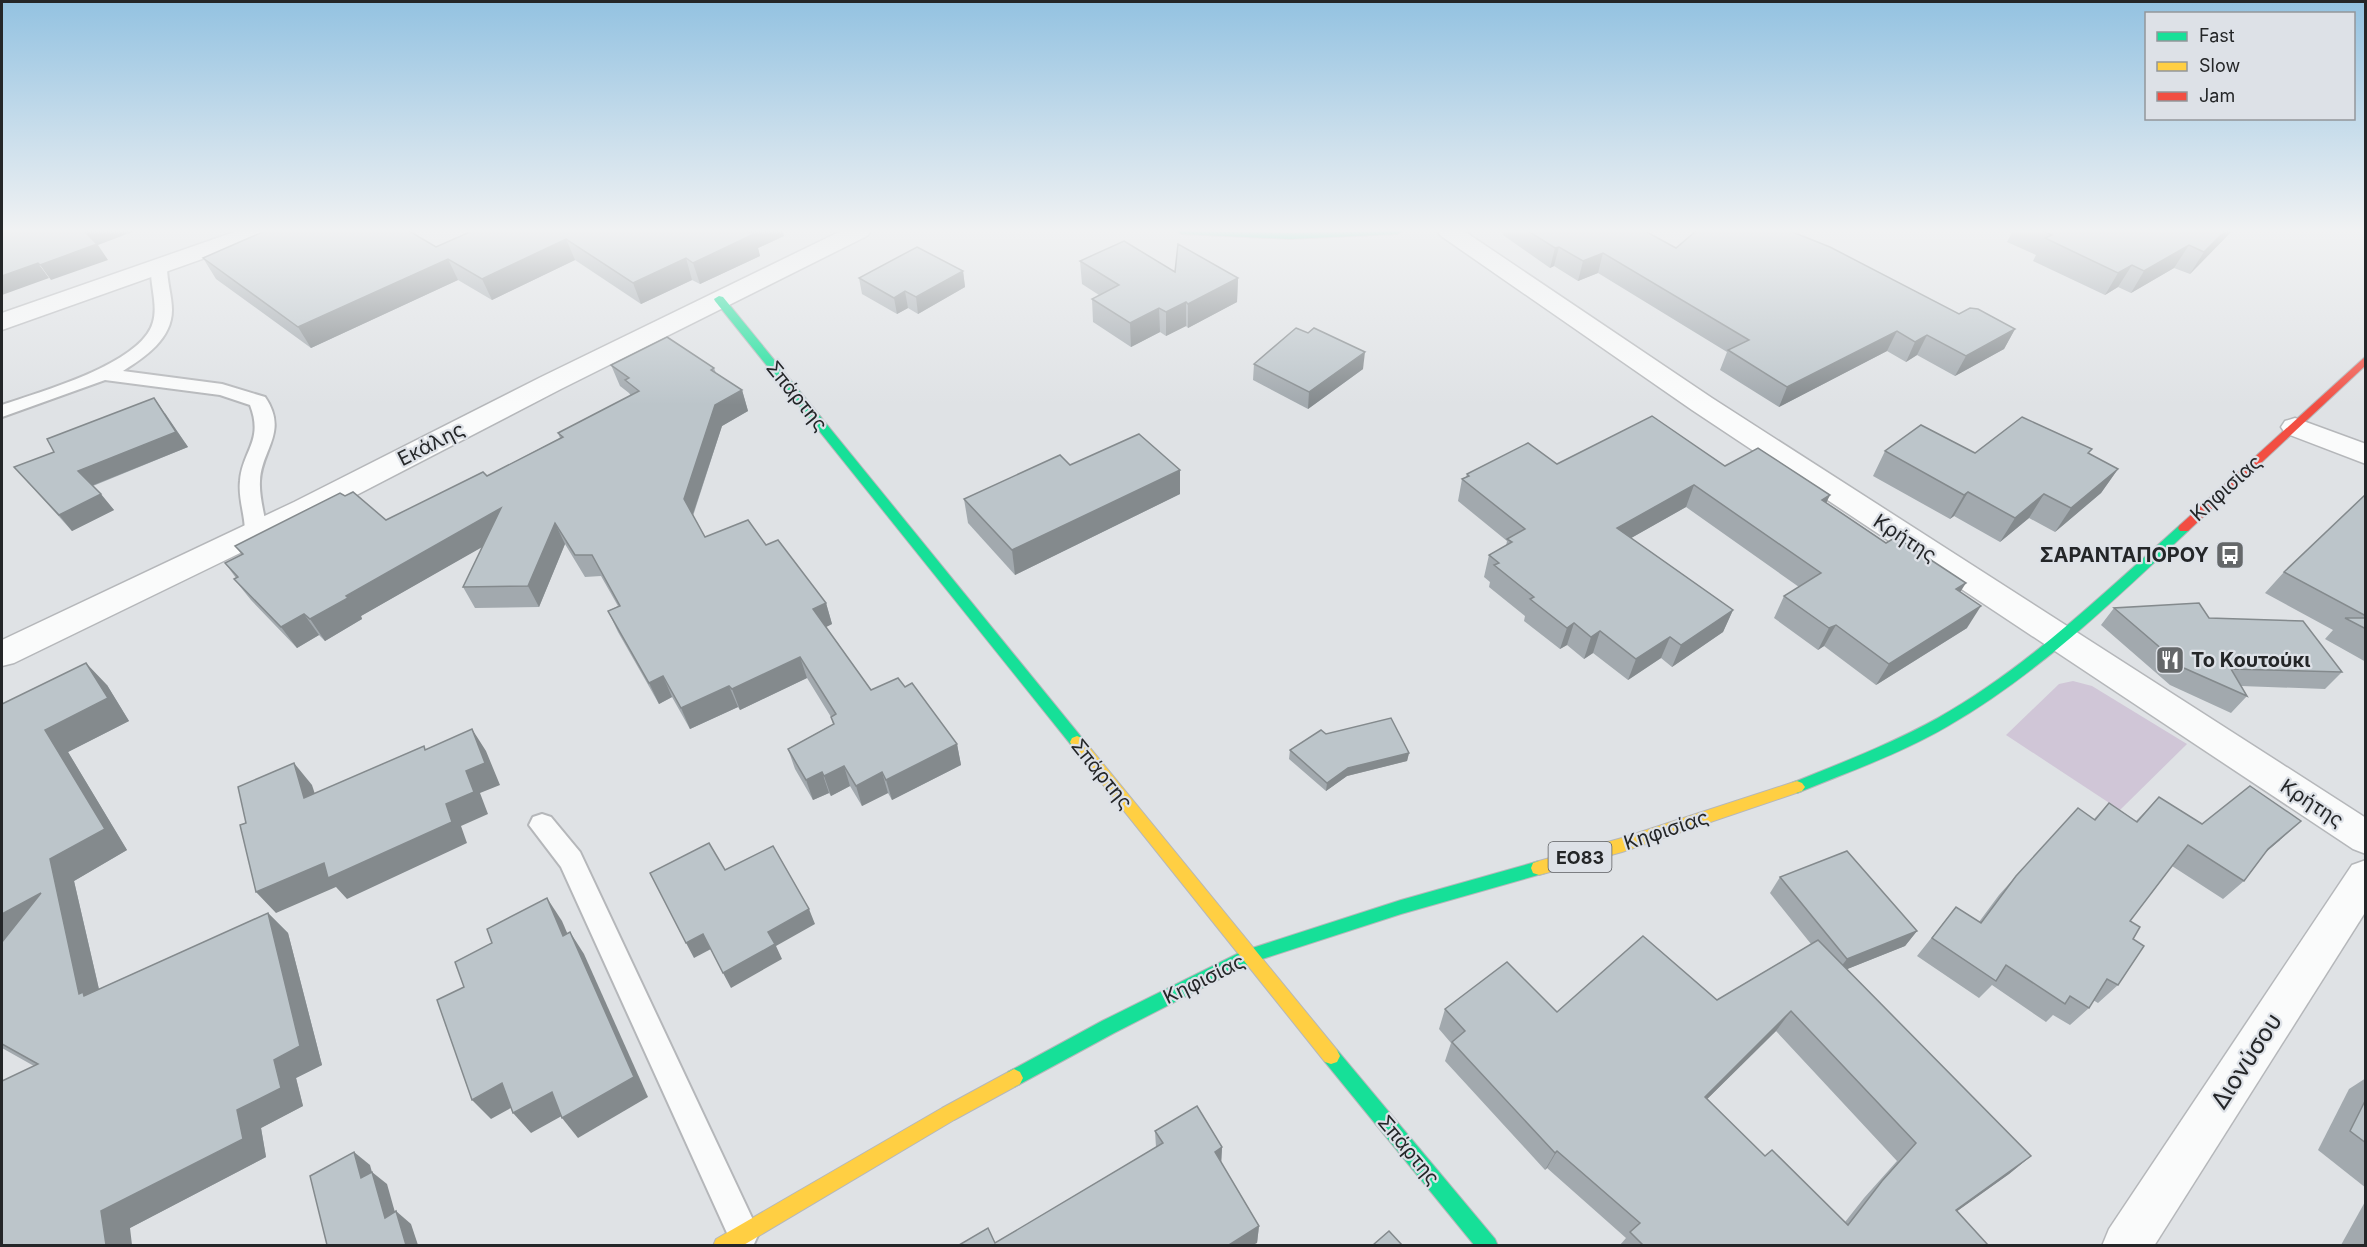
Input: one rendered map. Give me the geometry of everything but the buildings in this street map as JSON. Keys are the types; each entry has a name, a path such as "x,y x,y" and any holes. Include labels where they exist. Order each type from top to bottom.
{"main road":[{"name":"Σπάρτης","path":"719,299 1249,956 1488,1245"},
{"name":"Κηφισίας","path":"733,1239 968,1103 1108,1027 1249,956 1401,907 1622,845 1781,794 1878,754 1943,722 2004,683 2060,640 2295,426 2366,358"}],"street":[{"path":"2,322 96,289"},
{"name":"Εκάλης","path":"2,654 256,532 739,289"},
{"name":"Κρήτης","path":"1534,289 1702,404 2060,640 2360,829"},
{"path":"2295,426 2366,455"},
{"name":"Διονύσου","path":"2126,1245 2366,877"}],"lane":[{"path":"2,411 105,374 124,363 145,346 160,327 164,307 159,289"},
{"path":"105,374 222,390 258,401 264,415 265,439 250,475 250,494 256,517 256,532"},
{"path":"542,825 571,860 733,1239"}],"shaded area":[{"path":"2073,681 2092,686 2187,744 2120,810 2006,735 2059,684"}],"traffic: fast":[{"path":"719,299 1077,742"},
{"path":"1797,787 1908,740 1976,702 2069,632 2184,528"},
{"path":"1014,1078 1108,1027 1249,956 1401,907 1539,868"},
{"path":"1331,1056 1488,1246"}],"traffic: slow":[{"path":"1077,742 1331,1056"},
{"path":"1539,868 1622,845 1797,787"},
{"path":"723,1246 948,1114 1014,1078"}],"traffic: jam":[{"path":"2184,528 2366,359"}],"place":[{"name":"ΣΑΡΑΝΤΑΠΟΡΟΥ","path":"2230,555"},
{"name":"Το Κουτούκι","path":"2170,660"}]}
